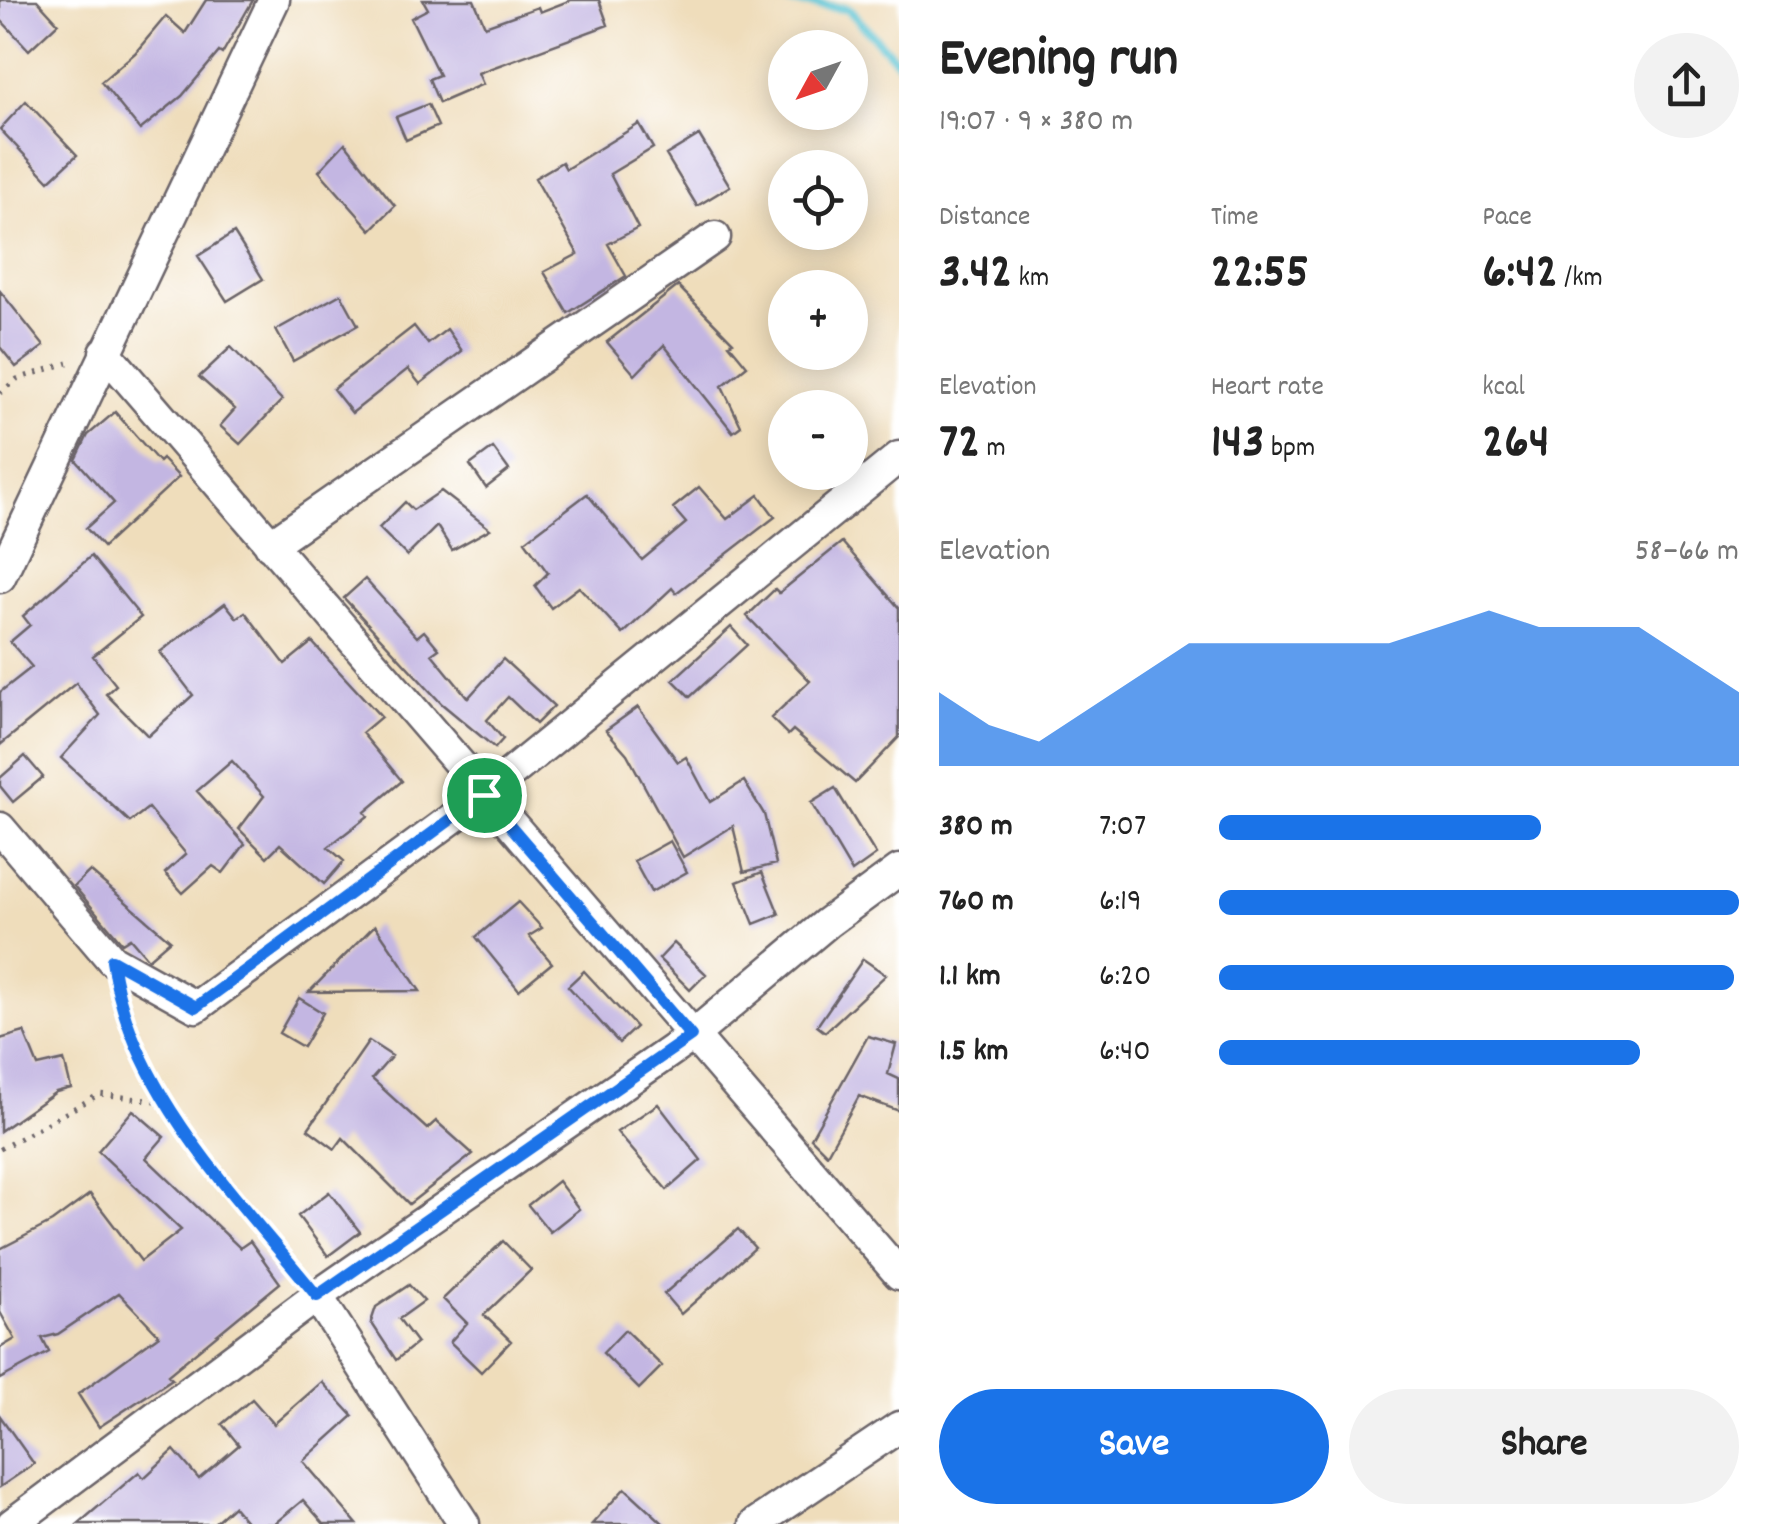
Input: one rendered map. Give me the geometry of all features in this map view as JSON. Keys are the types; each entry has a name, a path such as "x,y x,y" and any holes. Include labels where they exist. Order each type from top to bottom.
{"street":[{"path":"0,577 274,0"},
{"path":"270,545 715,237"},
{"path":"105,352 899,1274"},
{"path":"0,828 112,960 196,1007 484,795 899,456"},
{"path":"12,1524 317,1296 691,1036 827,923 899,870"},
{"path":"317,1296 464,1524"},
{"path":"755,1524 899,1427"}],"path":[{"path":"0,393 17,378 105,352"},
{"path":"112,960 118,1002 163,1102 317,1296"},
{"path":"0,1149 100,1094 163,1102"}],"building":[{"path":"0,0 37,0 58,23 29,50 0,19"},
{"path":"206,0 253,0 222,54 219,52 182,96 140,130 101,82 135,53 166,16 185,33"},
{"path":"423,0 474,0 485,26 538,7 540,12 571,0 599,0 608,25 478,73 483,84 439,103 429,79 439,75 411,18 428,9"},
{"path":"26,101 77,155 49,181 0,129"},
{"path":"428,104 438,126 406,140 396,117"},
{"path":"639,124 653,148 610,174 638,228 608,244 626,276 568,313 544,272 578,254 535,178 562,162 566,169"},
{"path":"699,135 730,186 697,206 666,155"},
{"path":"345,143 395,206 371,230 319,171"},
{"path":"234,233 263,279 227,301 198,256"},
{"path":"678,286 733,342 729,344 747,366 722,386 741,426 733,432 664,345 635,375 607,342"},
{"path":"0,291 44,346 16,367 0,347"},
{"path":"341,294 358,325 293,361 276,330"},
{"path":"414,326 428,344 447,329 462,351 420,384 408,369 352,413 333,389"},
{"path":"231,347 282,400 240,444 220,426 235,409 199,377"},
{"path":"115,412 159,462 162,459 179,477 103,547 86,528 114,503 76,460 88,435"},
{"path":"493,448 509,470 486,488 470,465"},
{"path":"699,487 727,519 759,495 775,517 676,593 672,588 623,634 579,587 551,608 535,586 548,573 525,541 587,494 642,560 686,523 673,508"},
{"path":"441,491 490,529 452,550 437,526 407,556 379,528 405,502 413,510"},
{"path":"842,542 899,608 899,737 855,783 793,730 788,735 771,718 810,681 747,616 775,589 779,593"},
{"path":"91,556 141,617 93,656 116,685 106,694 148,736 193,695 160,652 225,603 237,618 245,612 285,664 312,642 381,717 362,733 402,781 365,812 368,816 328,847 344,861 324,884 280,844 267,857 239,829 264,796 232,761 197,791 245,844 223,873 213,866 183,893 165,873 186,854 148,808 130,822 61,758 100,715 76,683 0,745 0,692 32,667 10,642 30,625 23,616"},
{"path":"365,579 417,637 424,631 439,649 432,654 468,698 503,659 554,706 536,724 508,697 487,720 503,739 495,748 442,704 344,598"},
{"path":"731,627 747,645 690,697 673,680"},
{"path":"638,707 678,762 686,757 710,802 744,781 764,814 776,864 744,872 733,826 683,857 627,754 606,730"},
{"path":"25,756 43,777 13,802 0,786 0,778"},
{"path":"835,788 876,855 852,872 811,803"},
{"path":"670,841 687,872 651,892 634,861"},
{"path":"90,871 170,940 148,959 130,938 122,943 74,886"},
{"path":"762,872 779,914 754,924 737,882"},
{"path":"518,902 542,928 529,936 552,963 519,990 476,937"},
{"path":"375,925 420,991 309,992"},
{"path":"674,943 706,974 690,990 659,959"},
{"path":"863,959 886,975 825,1032 817,1026"},
{"path":"584,971 636,1027 619,1043 568,986"},
{"path":"299,998 323,1013 303,1047 279,1033"},
{"path":"24,1032 38,1066 64,1060 71,1088 56,1092 0,1131 0,1039"},
{"path":"868,1036 896,1044 888,1074 899,1079 899,1111 859,1096 827,1154 811,1138"},
{"path":"369,1041 392,1056 372,1079 427,1129 436,1121 473,1154 409,1204 343,1138 335,1149 308,1129"},
{"path":"658,1104 701,1160 667,1190 617,1132"},
{"path":"133,1110 164,1137 146,1158 240,1248 250,1241 280,1283 168,1375 172,1379 99,1427 78,1394 159,1335 119,1293 58,1334 42,1338 49,1352 0,1379 0,1348 15,1339 0,1312 0,1249 52,1222 90,1194 141,1261 181,1230 98,1151"},
{"path":"558,1181 579,1209 550,1232 528,1205"},
{"path":"329,1192 360,1232 328,1256 298,1216"},
{"path":"738,1229 755,1248 681,1314 664,1294"},
{"path":"503,1241 531,1270 484,1315 511,1341 481,1372 450,1342 467,1323 443,1299"},
{"path":"409,1285 424,1301 399,1319 417,1343 396,1360 371,1322 376,1307"},
{"path":"625,1330 662,1366 639,1389 603,1353"},
{"path":"322,1382 353,1416 303,1461 357,1524 324,1524 303,1500 274,1524 248,1524 233,1506 213,1524 78,1524 139,1472 144,1478 174,1450 199,1479 239,1445 222,1424 252,1399 274,1424"},
{"path":"0,1416 34,1464 0,1487"},
{"path":"625,1488 664,1524 592,1524"}],"waterway":[{"path":"776,0 848,9 899,63"}],"route":[{"path":"484,795 691,1036 317,1296 163,1102 118,1002 112,960 196,1007 484,795"}]}
